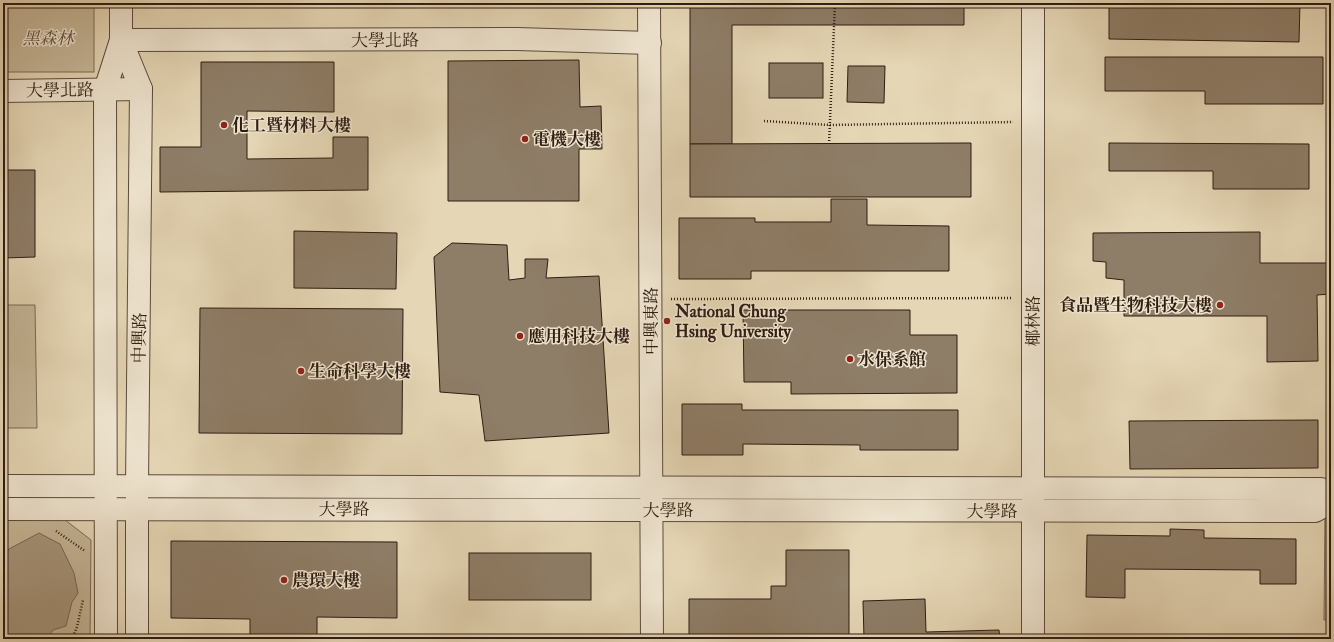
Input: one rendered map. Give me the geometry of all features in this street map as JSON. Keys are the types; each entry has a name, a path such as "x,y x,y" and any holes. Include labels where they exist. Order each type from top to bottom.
{"street":[{"name":"中興路","path":"106,639 105,90 121,40 121,3"},
{"name":"中興東路","path":"650,3 652,639"},
{"name":"椰林路","path":"1033,3 1033,639"},
{"name":"大學北路","path":"121,40 517,39 650,43"},
{"name":"中興路","path":"121,40 141,90 137,639"},
{"name":"大學北路","path":"3,91 141,90"},
{"name":"大學路","path":"3,486 1321,489 1331,496"},
{"name":"大學路","path":"3,509 1315,512 1331,502"}],"path":[{"path":"829,144 835,3"},
{"path":"764,121 830,125 1033,122"},
{"path":"651,299 1033,298"},
{"path":"51,526 91,555"},
{"path":"72,639 77,627 84,594"}],"green space":[{"name":"黑森林","path":"3,3 94,3 94,72 3,72"},
{"path":"3,305 35,305 37,428 3,428"},
{"path":"51,509 91,540 90,639 3,639 3,510"},
{"path":"1325,511 1331,511 1331,620 1324,620"}],"shaded area":[{"path":"39,533 60,544 74,573 78,593 72,602 66,626 53,630 47,639 3,639 3,559 9,549"}],"building":[{"path":"690,3 964,3 964,25 732,25 732,144 690,144"},
{"path":"1109,3 1300,3 1299,42 1109,39"},
{"path":"1105,57 1323,57 1323,104 1205,104 1205,91 1105,91"},
{"name":"電機大樓","path":"579,60 580,107 601,106 602,149 579,149 579,201 448,201 448,61"},
{"name":"化工暨材料大樓","path":"201,62 334,62 334,112 247,111 247,159 333,158 333,137 368,137 368,190 160,192 160,147 201,147"},
{"path":"769,63 823,63 823,98 769,98"},
{"path":"848,66 885,66 884,103 847,102"},
{"path":"971,143 971,197 690,197 690,144"},
{"path":"1109,143 1309,144 1309,189 1213,189 1213,171 1109,171"},
{"path":"3,170 35,170 35,257 3,258"},
{"path":"831,199 867,199 867,225 949,226 949,271 751,271 751,279 679,279 679,218 755,218 755,222 831,222"},
{"path":"294,231 397,233 396,289 294,288"},
{"name":"食品暨生物科技大樓","path":"1260,232 1260,263 1331,263 1331,294 1317,295 1318,361 1267,362 1267,316 1124,316 1124,280 1106,278 1106,262 1093,261 1093,233"},
{"name":"應用科技大樓","path":"452,243 507,245 509,280 525,278 525,259 548,259 546,278 599,276 609,433 485,441 479,395 440,392 434,257"},
{"name":"生命科學大樓","path":"200,308 403,309 402,434 199,433"},
{"name":"水保系館","path":"743,310 910,310 910,335 957,335 957,393 791,394 791,382 744,382"},
{"path":"682,404 742,404 742,410 958,410 958,450 860,450 860,445 743,444 743,455 682,455"},
{"path":"1318,420 1318,468 1130,469 1129,421"},
{"path":"1170,529 1204,530 1204,538 1296,539 1296,584 1260,584 1260,570 1125,569 1125,598 1086,597 1087,535 1170,536"},
{"name":"農環大樓","path":"171,541 397,542 397,618 317,617 317,639 250,639 250,619 171,618"},
{"path":"786,550 849,550 849,639 689,639 689,599 771,599 771,586 786,586"},
{"path":"469,553 591,553 591,600 469,600"},
{"path":"925,599 926,632 999,630 1000,639 864,639 863,601"}],"place":[{"name":"化工暨材料大樓","path":"224,125"},
{"name":"電機大樓","path":"525,139"},
{"name":"食品暨生物科技大樓","path":"1220,305"},
{"name":"National Chung Hsing University","path":"667,321"},
{"name":"應用科技大樓","path":"520,336"},
{"name":"水保系館","path":"850,359"},
{"name":"生命科學大樓","path":"301,371"},
{"name":"農環大樓","path":"284,580"}]}
